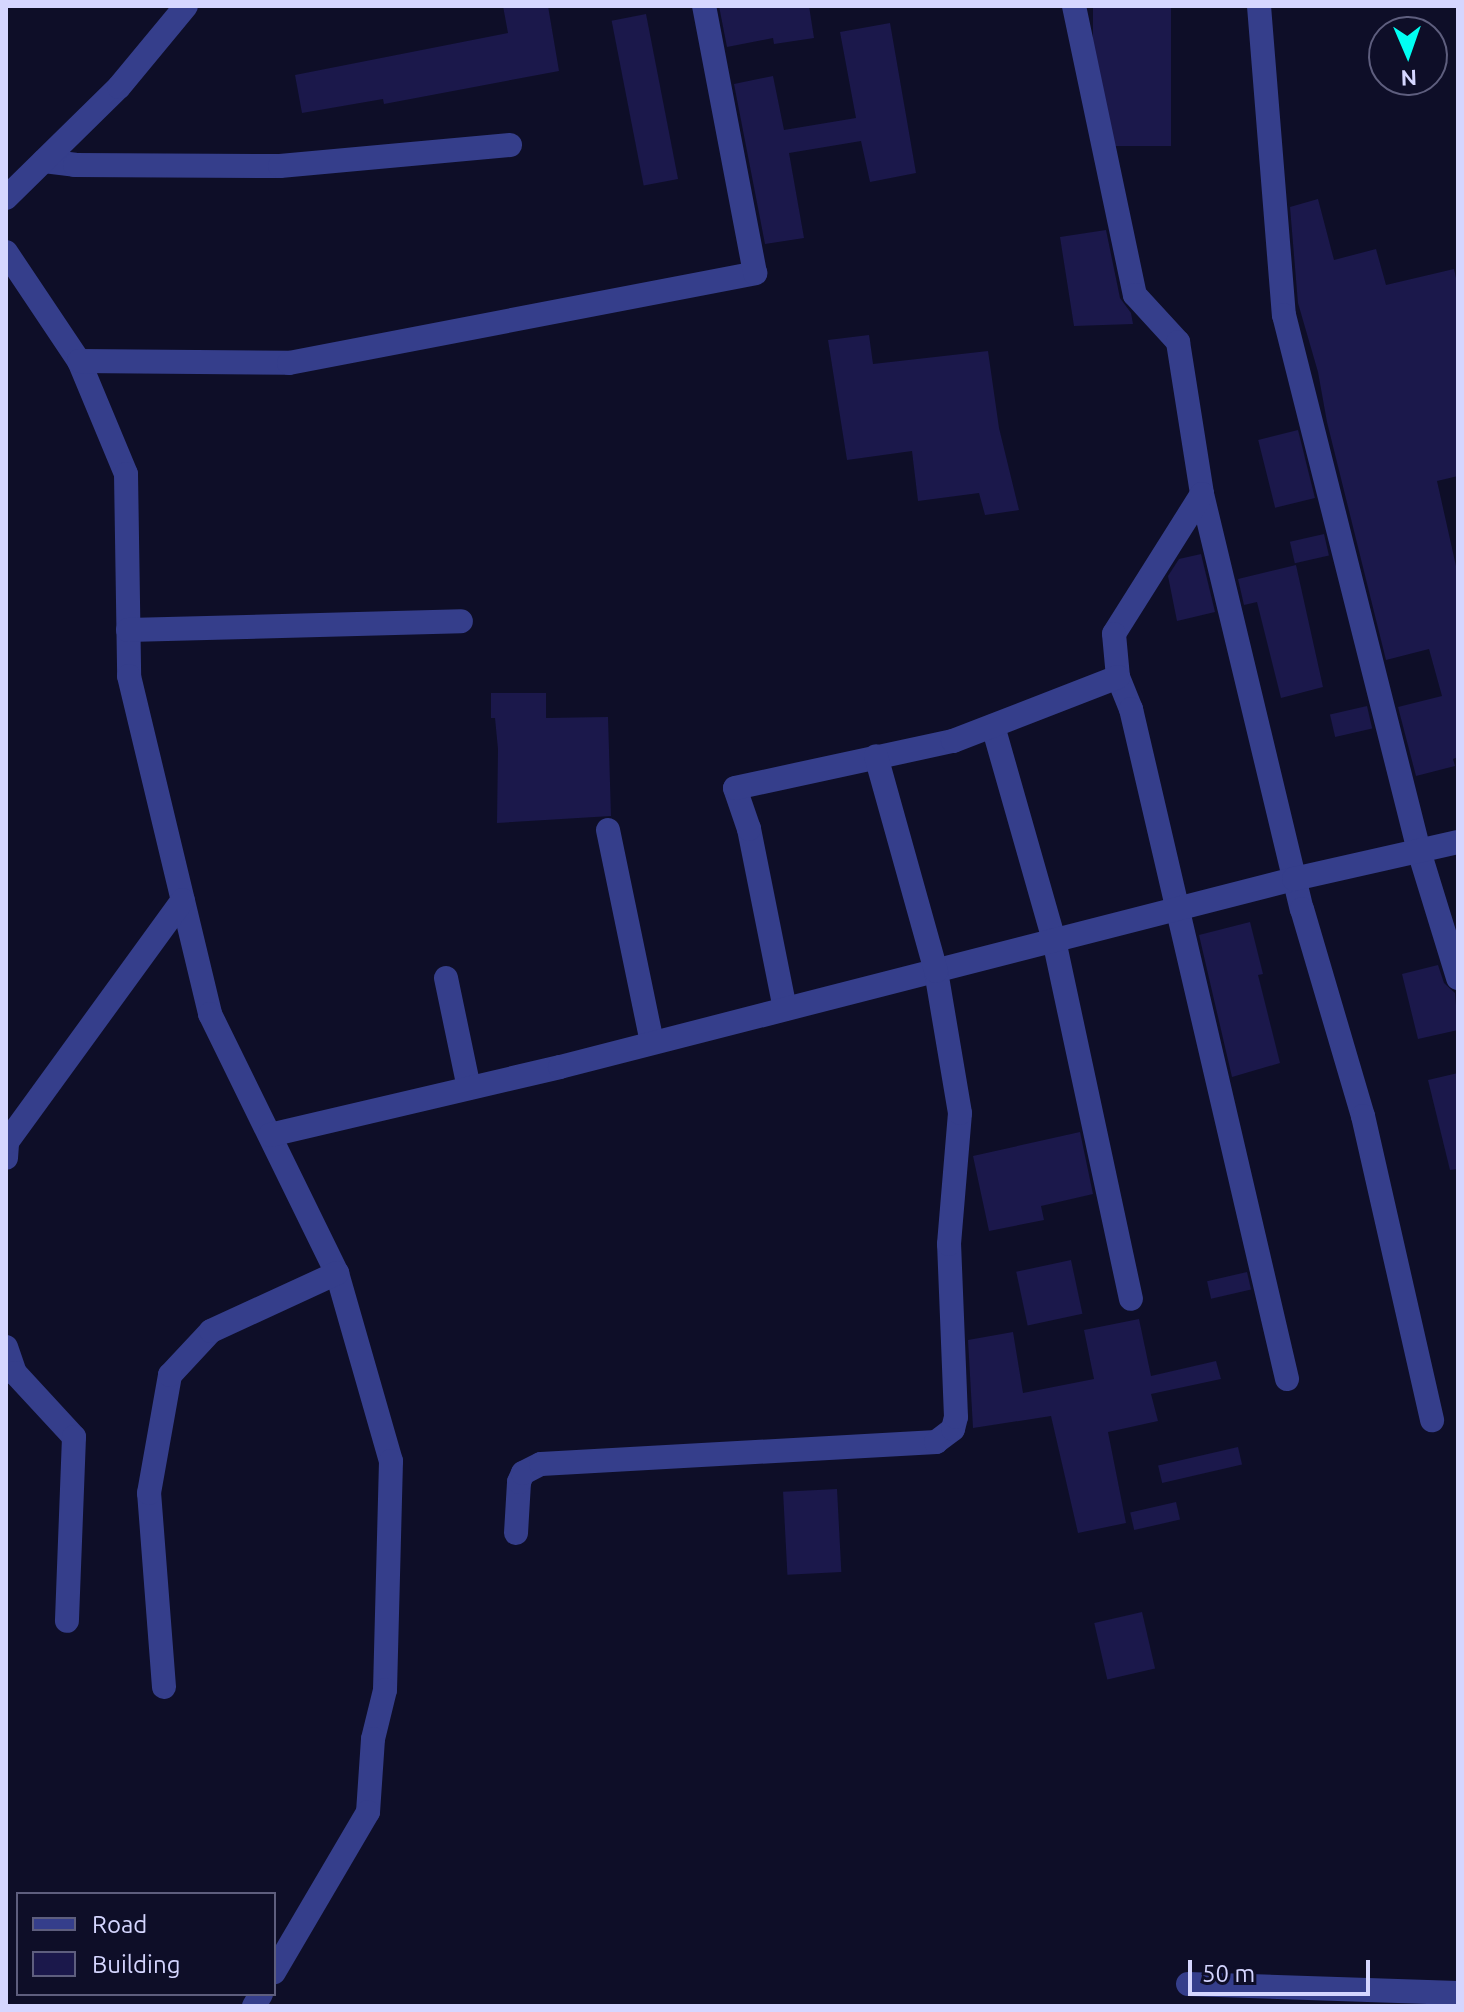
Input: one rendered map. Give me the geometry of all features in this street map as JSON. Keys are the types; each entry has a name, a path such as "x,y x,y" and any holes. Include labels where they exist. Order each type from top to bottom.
{"street":[{"path":"6,198 119,87 186,6"},
{"path":"79,361 289,363 755,273 704,6"},
{"path":"1074,6 1135,295 1178,342 1202,494 1294,879 1363,1116 1432,1420"},
{"path":"1259,6 1284,315 1419,851 1458,978"},
{"path":"44,161 75,165 280,166 510,145"},
{"path":"6,252 79,361 126,474 129,676 210,1014 337,1273 391,1461 385,1690 373,1739 368,1812 276,1969"},
{"path":"1202,494 1114,634 1118,677 1131,709 1287,1379"},
{"path":"128,630 461,621"},
{"path":"785,1009 749,829 735,788 953,741 1118,677"},
{"path":"993,726 1054,940 1131,1299"},
{"path":"516,1533 519,1482 523,1473 541,1464 936,1442 953,1429 956,1417 949,1244 960,1113 936,971 876,756"},
{"path":"608,830 652,1043"},
{"path":"270,1135 652,1043 1294,879 1458,842"},
{"path":"6,1158 7,1142 183,900"},
{"path":"446,978 469,1088"},
{"path":"164,1687 149,1493 170,1375 211,1331 337,1273"},
{"path":"6,1347 15,1373 74,1437 67,1621"},
{"path":"1188,1984 1458,1993"}],"building":[{"path":"503,6 548,6 559,71 384,104 383,99 302,113 295,75 508,33"},
{"path":"719,6 809,6 814,38 774,44 773,38 727,47"},
{"path":"1093,6 1171,6 1171,146 1093,146"},
{"path":"646,14 678,179 644,186 612,21"},
{"path":"890,23 916,173 870,182 861,141 789,153 804,238 765,244 734,84 773,76 784,130 856,118 840,32"},
{"path":"1318,199 1334,260 1376,249 1386,285 1454,269 1458,287 1458,476 1437,481 1458,575 1458,757 1453,759 1455,766 1416,776 1398,707 1442,696 1429,649 1386,660 1327,422 1318,372 1298,303 1290,207"},
{"path":"1106,230 1120,298 1131,313 1133,324 1074,326 1060,237"},
{"path":"869,335 873,364 988,351 999,428 1019,510 985,515 979,493 918,501 912,451 847,460 828,340"},
{"path":"1298,430 1315,498 1275,508 1258,440"},
{"path":"1324,534 1329,555 1295,563 1290,542"},
{"path":"1201,554 1215,612 1177,621 1168,576 1179,559"},
{"path":"1296,565 1323,687 1281,698 1257,602 1244,605 1238,579"},
{"path":"491,693 546,693 546,718 608,717 611,816 497,823 498,749 495,718 491,718"},
{"path":"1367,706 1372,728 1335,737 1330,715"},
{"path":"1250,922 1263,974 1258,975 1280,1063 1232,1077 1199,935"},
{"path":"1438,965 1444,983 1455,993 1458,1030 1418,1039 1402,974"},
{"path":"1458,1073 1458,1169 1450,1170 1428,1080"},
{"path":"1080,1132 1093,1194 1041,1206 1044,1220 989,1231 973,1156"},
{"path":"1071,1260 1082,1314 1028,1325 1016,1272"},
{"path":"1247,1272 1251,1290 1211,1299 1207,1281"},
{"path":"1139,1319 1151,1376 1216,1361 1221,1379 1151,1394 1158,1421 1108,1432 1126,1523 1078,1533 1051,1416 973,1428 968,1340 1013,1332 1023,1393 1094,1379 1084,1330"},
{"path":"1238,1447 1242,1465 1162,1483 1158,1465"},
{"path":"837,1489 841,1572 787,1575 783,1492"},
{"path":"1176,1502 1180,1520 1134,1530 1130,1513"},
{"path":"1142,1612 1155,1669 1107,1680 1094,1623"}]}
